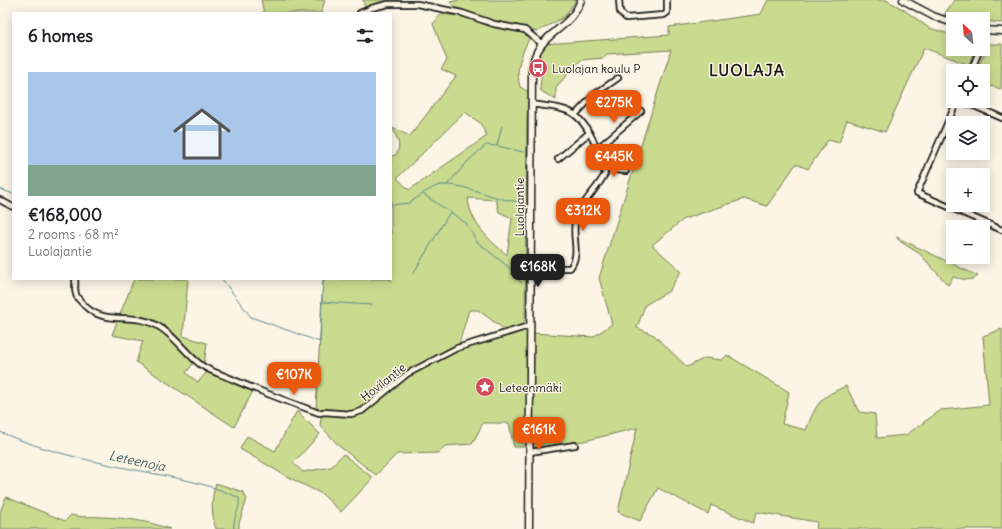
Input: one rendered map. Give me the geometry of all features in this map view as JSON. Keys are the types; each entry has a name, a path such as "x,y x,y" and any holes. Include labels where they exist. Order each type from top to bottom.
{"main road":[{"name":"Luolajantie","path":"529,529 529,326 532,67 535,54 541,43 568,22 578,9 581,0"},
{"path":"903,0 933,16 946,21"},
{"path":"990,32 1002,31"}],"street":[{"path":"619,0 620,12 626,18 658,16 667,13 667,0"},
{"path":"362,12 372,8 391,4 417,4 462,13 494,24 525,30 541,43"},
{"path":"575,115 595,94 618,78"},
{"path":"531,104 557,108 569,111 575,115 598,148 605,171 577,215 574,234 577,256 570,268 559,268"},
{"path":"954,108 917,193 1002,230"},
{"path":"979,108 1002,118"},
{"path":"598,148 641,112"},
{"path":"558,159 589,133"},
{"path":"605,171 626,171"},
{"path":"0,200 12,206"},
{"name":"Hovilantie","path":"76,280 76,295 89,309 99,316 108,318 134,318 145,320 166,331 196,360 207,368 270,396 319,414 324,412 351,414 362,411 407,374 457,348 529,326"},
{"path":"530,452 575,445"}],"green space":[{"path":"261,0 325,0 321,12 264,12"},
{"path":"363,0 398,0 365,7"},
{"path":"460,0 576,0 564,17 537,32 466,13 450,2"},
{"path":"768,0 886,0 903,9 929,28 946,33 946,56 972,56 969,64 966,64 924,48 885,132 847,120 839,143 828,140 808,169 796,164 767,206 744,199 684,219 652,245 681,271 669,291 645,305 637,328 654,335 687,367 705,358 722,360 727,355 789,392 782,424 806,430 816,407 820,402 830,394 846,386 859,412 875,414 877,438 906,435 941,410 989,405 983,336 1002,329 1002,529 816,529 817,522 757,512 753,523 711,505 708,514 658,488 640,521 618,512 637,428 584,441 533,448 533,333 593,337 612,324 599,278 671,50 607,54 603,58 581,60 556,87 556,100 541,91 542,70 538,54 544,44 669,35 669,27 761,14"},
{"path":"954,0 1002,0 1002,23 990,22 990,12 946,12"},
{"path":"458,13 494,27 518,30 528,33 530,37 520,62 518,74 520,87 529,92 527,118 525,321 523,325 505,330 478,310 469,310 459,344 406,372 384,389 366,407 350,411 316,409 323,280 392,280 392,156 396,155 399,145 392,128 410,136 456,76 441,69 447,60 433,24 441,14 457,16","holes":["465,112 480,123 487,136 409,190 397,178","468,198 496,200 499,212 512,218 507,255 487,237 476,223 472,215"]},
{"path":"990,44 1002,44 1001,89 990,86 990,64 979,64 983,56 990,56"},
{"path":"896,237 946,261 946,264 953,264 978,276 973,279 953,277 948,285 920,254"},
{"path":"134,280 188,280 183,336 207,343 204,365 201,364 157,324 119,317"},
{"path":"118,319 145,321 165,333 195,361 186,373 198,382 207,372 253,391 234,427 136,362 143,341 112,335"},
{"path":"527,328 528,447 514,447 509,423 483,423 472,444 445,446 439,453 397,454 376,475 339,446 320,425 322,414 356,415 362,413 408,375 459,348"},
{"path":"297,411 320,434 293,463 303,472 331,467 343,454 373,478 341,512 322,494 288,477 240,449 247,436 275,451"},
{"path":"216,483 243,492 247,499 239,523 239,529 216,529 212,506"},
{"path":"6,497 65,521 71,515 83,517 111,517 145,522 170,529 0,529 0,512"}],"waterway":[{"path":"447,185 468,161 486,145 497,146 502,126"},
{"path":"498,146 523,152"},
{"path":"423,193 440,185 450,185 471,189 501,199 522,202"},
{"path":"0,189 12,194"},
{"path":"392,205 409,203 423,194 466,223 477,242 511,269 512,274 522,283"},
{"path":"413,274 450,212"},
{"path":"223,280 251,317 320,342 323,280"},
{"path":"322,302 372,305"},
{"name":"Leteenoja","path":"0,432 55,452 185,480 228,493 239,498 239,506 234,521 234,529"}],"place":[{"name":"Luolajan koulu P","path":"538,68"},
{"name":"Leteenmäki","path":"485,387"}],"district":[{"name":"LUOLAJA","path":"747,70"}]}
